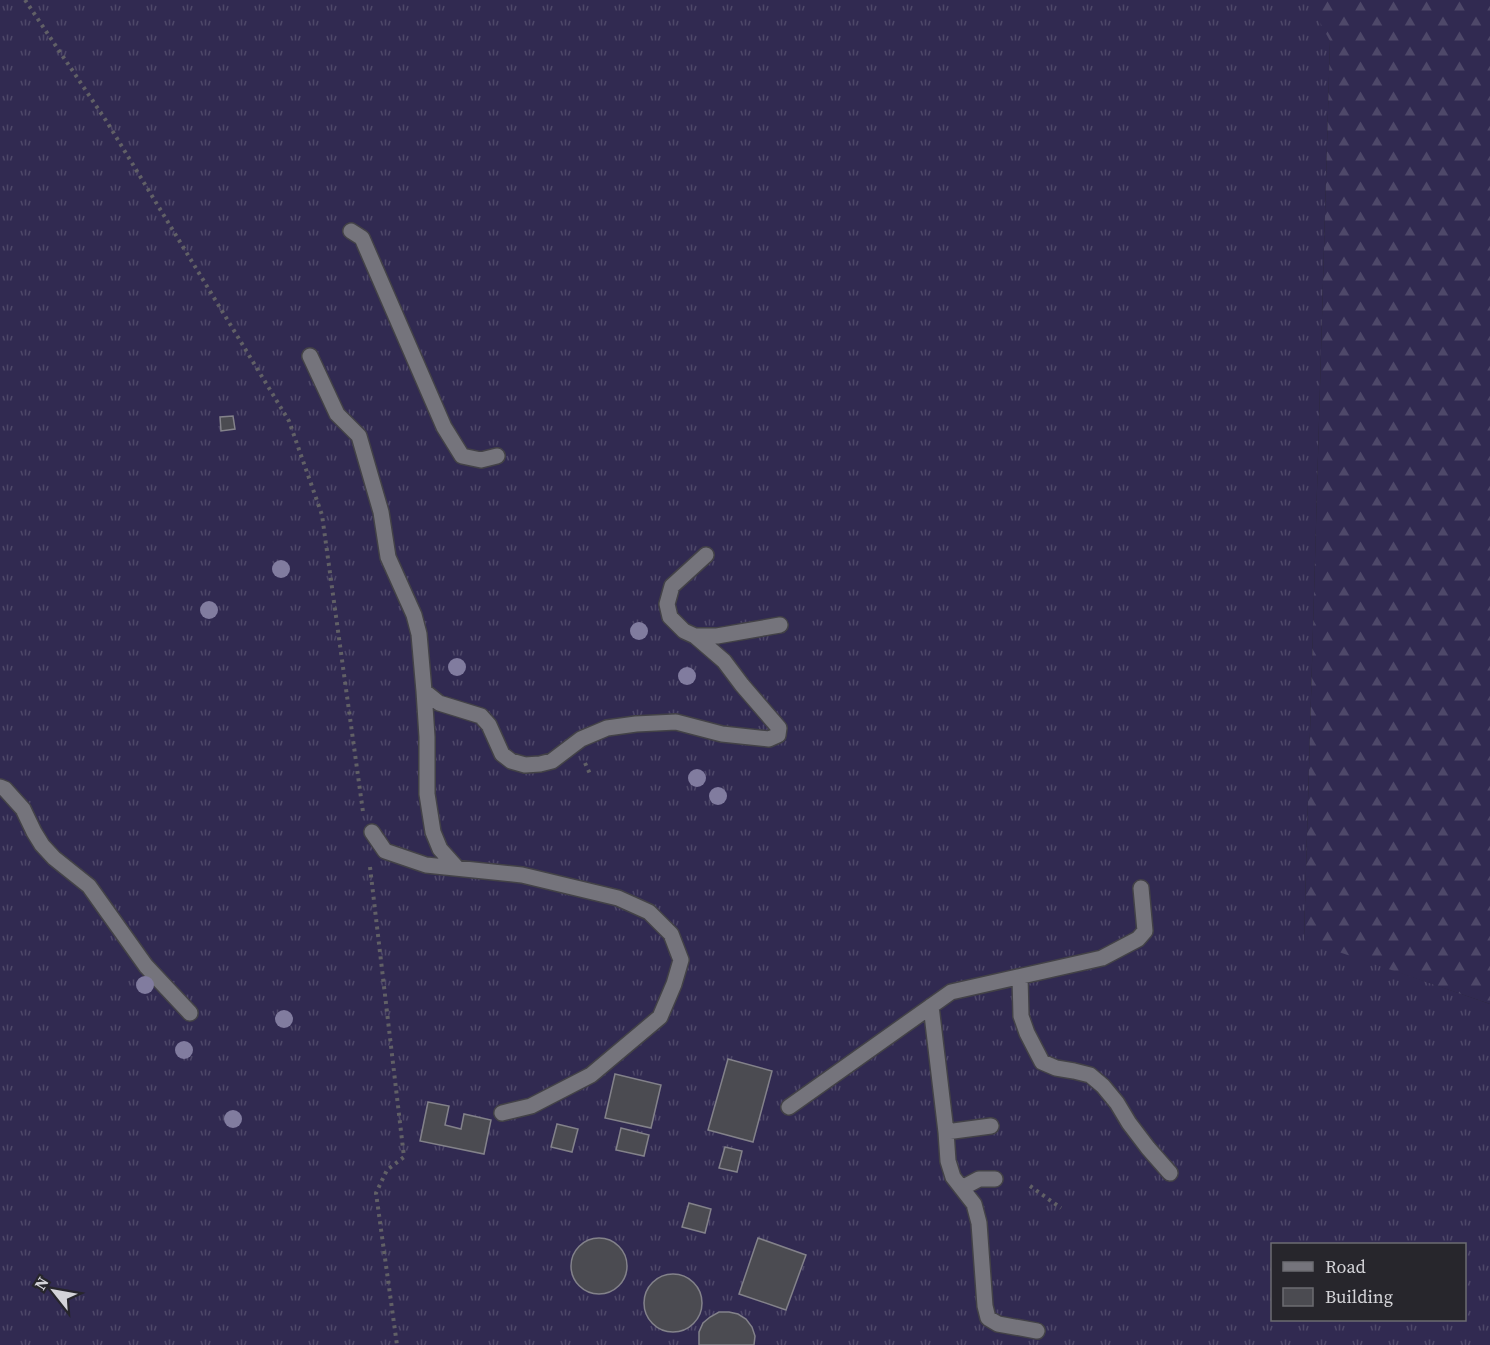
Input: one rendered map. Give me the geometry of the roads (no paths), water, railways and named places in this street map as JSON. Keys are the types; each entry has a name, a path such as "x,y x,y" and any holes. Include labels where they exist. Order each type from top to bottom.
{"lane":[{"path":"351,231 362,238 444,427 462,456 481,460 497,456"},
{"path":"310,356 337,414 359,436 381,512 388,557 417,625 427,737 427,794 440,849 457,868"},
{"path":"424,692 439,703 481,716 489,725 502,754 511,761 525,765 552,761 581,739 607,728 636,724 676,722 722,734 770,739 778,735 779,728 724,661 694,636 684,631 670,616 667,604 672,586 706,555"},
{"path":"694,636 717,636 780,625"},
{"path":"0,787 5,789 23,809 42,845 54,858 89,886 146,966 190,1013"},
{"path":"368,827 386,851 426,865 522,875 618,897 650,912 671,934 681,960 660,1017 591,1075 531,1106 502,1113"},
{"path":"789,1107 951,992 1102,958 1138,939 1145,931 1141,888"},
{"path":"1020,977 1022,1016 1027,1033 1042,1062 1056,1068 1090,1075 1117,1103 1129,1123 1170,1173"},
{"path":"931,1006 948,1161 953,1177 974,1204 979,1223 985,1306 988,1318 999,1324 1037,1331"},
{"path":"946,1132 991,1126"},
{"path":"962,1188 979,1179 995,1179"}]}
